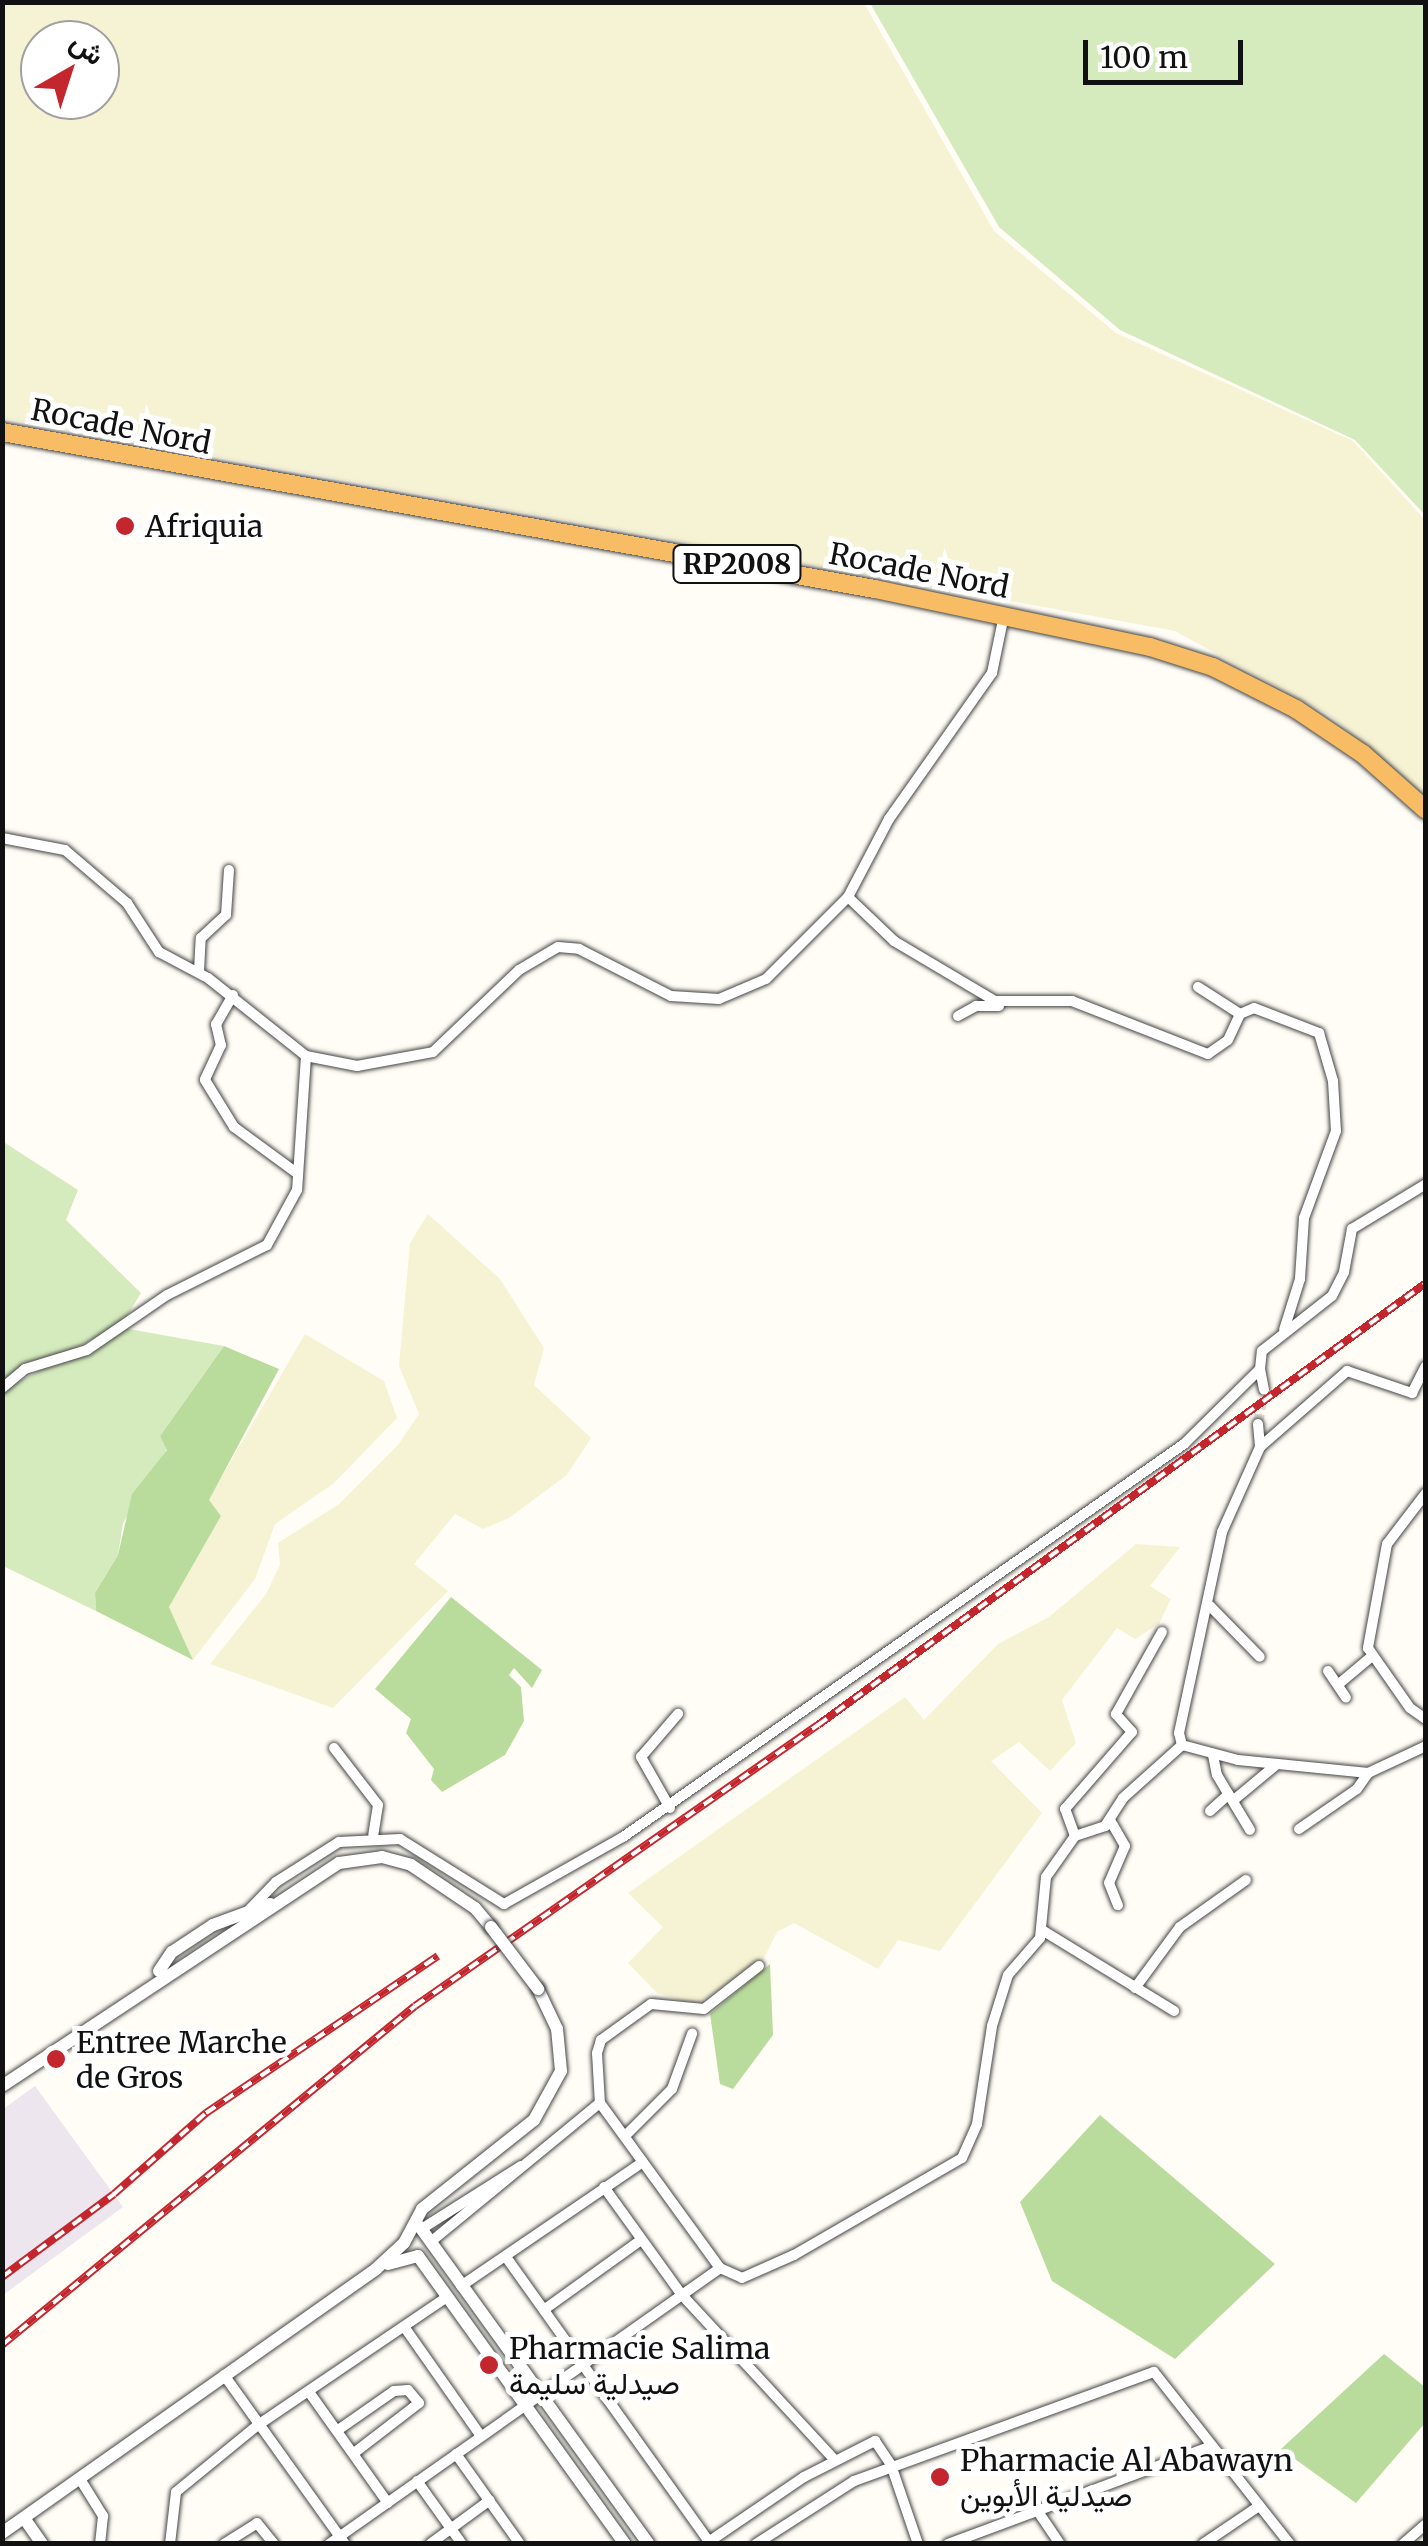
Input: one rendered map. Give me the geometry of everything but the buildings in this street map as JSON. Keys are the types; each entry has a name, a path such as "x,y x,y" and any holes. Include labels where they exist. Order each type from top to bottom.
{"highway":[{"name":"Rocade Nord","path":"2,432 1004,614 1188,658 1252,685 1351,745 1426,810"}],"street":[{"path":"2,838 65,850 126,903 159,952 198,971 233,995 306,1056 357,1066 433,1052 519,970 558,947 579,949 671,996 719,999 746,992 794,958 848,897 889,818 992,673 1004,614"},
{"path":"198,971 201,938 226,915 229,870"},
{"path":"848,897 894,941 956,981 1011,1004"},
{"path":"1198,987 1240,1014"},
{"path":"233,995 216,1024 220,1050 206,1080 234,1127 298,1174"},
{"path":"958,1016 976,1006 1072,1001 1208,1054 1228,1040 1240,1014 1254,1008 1320,1032 1333,1081 1336,1131 1304,1218 1300,1279 1284,1330"},
{"path":"2,1388 25,1369 96,1345 166,1295 260,1252 289,1208 298,1174 306,1056"},
{"path":"1264,1390 1262,1350 1340,1284 1352,1229 1426,1184"},
{"path":"1182,1745 1179,1733 1210,1606 1207,1589 1222,1532 1260,1447 1347,1371 1412,1393 1422,1381 1426,1366"},
{"path":"225,1938 276,1882 339,1842 372,1836 411,1843 504,1904 670,1808 1184,1444 1260,1369"},
{"path":"1258,1424 1260,1447"},
{"path":"1340,1683 1371,1656 1382,1557 1426,1493"},
{"path":"1210,1606 1260,1656"},
{"path":"1074,1836 1065,1809 1132,1732 1116,1714 1162,1632"},
{"path":"1371,1656 1426,1719"},
{"path":"1328,1670 1340,1683 1346,1698"},
{"path":"670,1808 641,1757 678,1714"},
{"path":"1182,1745 1214,1755 1368,1773 1426,1746"},
{"path":"759,1966 704,2009 656,2001 601,2040 600,2103 720,2268 742,2278 758,2275 962,2158 977,2124 990,2036 1008,1975 1042,1930 1046,1877 1074,1836 1110,1820 1123,1798 1182,1745"},
{"path":"334,1748 378,1805 372,1836"},
{"path":"1214,1755 1250,1830"},
{"path":"1210,1811 1276,1764"},
{"path":"1299,1829 1358,1789 1368,1773"},
{"path":"1110,1820 1125,1846 1109,1884 1118,1905"},
{"path":"171,1966 184,1970 275,1903 339,1863 382,1857 411,1865 453,1891 492,1927 538,1989 560,2050 553,2094 525,2129 415,2216 410,2247 625,2544"},
{"path":"1134,1988 1180,1927 1246,1880"},
{"path":"2,2086 144,1988 171,1966 180,1950 249,1910 275,1903"},
{"path":"1042,1930 1174,2011"},
{"path":"180,1950 190,1962"},
{"path":"626,2135 672,2089 692,2034"},
{"path":"3,2539 24,2518 376,2269 410,2247 432,2243 600,2103"},
{"path":"461,2286 643,2162"},
{"path":"422,2228 522,2165"},
{"path":"604,2187 682,2296 835,2460"},
{"path":"410,2247 442,2196"},
{"path":"422,2228 649,2544"},
{"path":"545,2308 641,2240"},
{"path":"506,2257 709,2543 835,2460 875,2441 891,2465 918,2544"},
{"path":"224,2375 338,2541 524,2403 720,2268"},
{"path":"170,2544 174,2495 258,2424 447,2297"},
{"path":"405,2328 481,2436"},
{"path":"756,2544 841,2488 891,2465 1154,2372 1209,2447 1290,2544"},
{"path":"338,2430 394,2391 408,2390 419,2404 354,2453"},
{"path":"309,2392 388,2503"},
{"path":"948,2544 1209,2447"},
{"path":"456,2454 520,2544"},
{"path":"80,2479 103,2516 100,2544"},
{"path":"417,2482 462,2544"},
{"path":"430,2544 490,2500"},
{"path":"1203,2544 1258,2506"},
{"path":"1040,2513 1060,2544"},
{"path":"24,2518 42,2544"},
{"path":"224,2544 256,2522 274,2544"},
{"path":"1407,2543 1426,2524"}],"shaded area":[{"path":"2,3 864,3 994,231 1116,333 1353,441 1425,520 1425,796 1329,715 1175,631 3,418"},
{"path":"428,1214 500,1279 544,1348 534,1385 591,1438 567,1475 509,1518 483,1529 455,1514 414,1564 448,1591 333,1708 210,1664 266,1594 280,1565 278,1543 339,1504 398,1445 419,1414 399,1366 410,1243"},
{"path":"305,1334 384,1381 397,1418 334,1483 275,1524 255,1579 193,1660 169,1607 221,1516 208,1500"},
{"path":"1136,1544 1180,1547 1150,1586 1171,1599 1159,1624 1135,1639 1117,1628 1062,1700 1076,1743 1050,1771 1019,1742 991,1761 1042,1813 940,1951 898,1940 878,1969 794,1923 777,1932 762,1962 694,2005 657,1993 628,1963 663,1927 628,1893 905,1697 924,1720 998,1644 1049,1617"},
{"path":"35,2086 123,2207 3,2295 3,2109"}],"green space":[{"path":"870,3 1425,3 1425,515 1355,440 1120,330 999,227"},
{"path":"2,1141 78,1190 66,1220 141,1293 122,1324 3,1385"},
{"path":"123,1328 224,1346 160,1436 167,1449 123,1523 118,1555 95,1593 96,1611 3,1566 2,1390"},
{"path":"224,1346 279,1369 209,1500 221,1516 169,1607 193,1660 96,1611 95,1593 118,1555 132,1494 167,1450 160,1436"},
{"path":"451,1597 542,1670 532,1688 514,1668 509,1675 521,1687 524,1721 505,1755 442,1792 431,1780 434,1769 406,1733 411,1719 375,1689"},
{"path":"770,1964 773,2035 733,2089 720,2084 710,2014"},
{"path":"1100,2115 1275,2264 1175,2359 1052,2281 1020,2202"},
{"path":"1384,2354 1425,2387 1425,2423 1356,2503 1281,2449"}],"tunnel":[{"path":"1258,1424 1264,1390"}],"railway":[{"path":"2,2345 415,2006 818,1725 1426,1283"},
{"path":"2,2277 114,2194 206,2113 438,1956"}],"place":[{"name":"Afriquia","path":"125,526"},
{"name":"Entree Marche de Gros","path":"56,2059"},
{"name":"Pharmacie Salima صيدلية سليمة","path":"489,2365"},
{"name":"Pharmacie Al Abawayn صيدلية الأبوين","path":"940,2477"}]}
